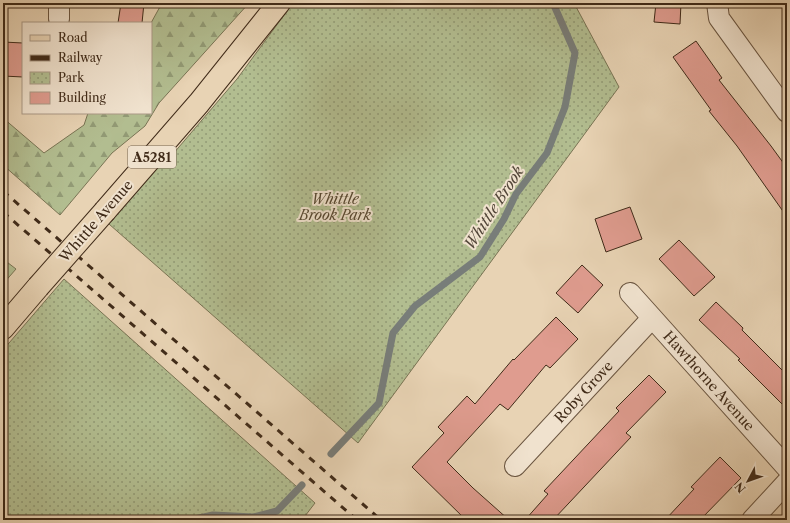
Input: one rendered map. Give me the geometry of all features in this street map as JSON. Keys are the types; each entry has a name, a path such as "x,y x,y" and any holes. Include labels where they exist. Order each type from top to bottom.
{"main road":[{"name":"Whittle Avenue","path":"3,328 199,103 280,3"}],"street":[{"path":"717,3 719,18 787,112"},
{"name":"Hawthorne Avenue","path":"630,293 787,468"},
{"name":"Roby Grove","path":"516,466 652,318"},
{"path":"752,520 787,482"}],"green space":[{"path":"162,3 249,3 159,103 145,126 112,153 60,215 3,165 3,118 44,153 84,125 88,114 152,114 152,22"},
{"name":"Whittle Brook Park","path":"293,3 574,3 619,87 358,443 101,217 112,203 167,161 237,79"},
{"path":"3,259 16,269 3,284"},
{"path":"64,279 315,503 302,520 3,520 3,350"}],"building":[{"path":"121,3 144,3 142,22 118,22"},
{"path":"656,3 681,3 680,24 654,22"},
{"path":"696,41 722,78 719,80 787,168 787,217 737,146 709,111 711,110 673,57"},
{"path":"3,42 22,43 22,77 3,76"},
{"path":"630,207 642,239 606,252 595,219"},
{"path":"679,240 715,277 694,296 659,259"},
{"path":"582,265 603,285 578,313 556,293"},
{"path":"716,302 743,328 742,330 787,375 787,409 738,360 740,359 699,320"},
{"path":"556,317 578,339 550,368 546,365 508,410 500,404 447,462 473,488 509,520 466,520 412,467 444,433 438,427 467,396 475,404 513,359 514,360"},
{"path":"649,375 666,392 626,433 631,437 553,520 525,520 548,494 544,491 619,411 616,408"},
{"path":"720,457 741,478 700,520 665,520 694,489 691,487"}],"waterway":[{"name":"Whittle Brook","path":"331,454 379,403 393,333 415,306 480,257 504,219 516,194 547,153 565,107 575,53 553,3"},
{"name":"Whittle Brook","path":"190,520 213,515 253,517 277,511 302,485"}],"railway":[{"path":"3,191 381,520"},
{"path":"3,212 357,520"}]}
